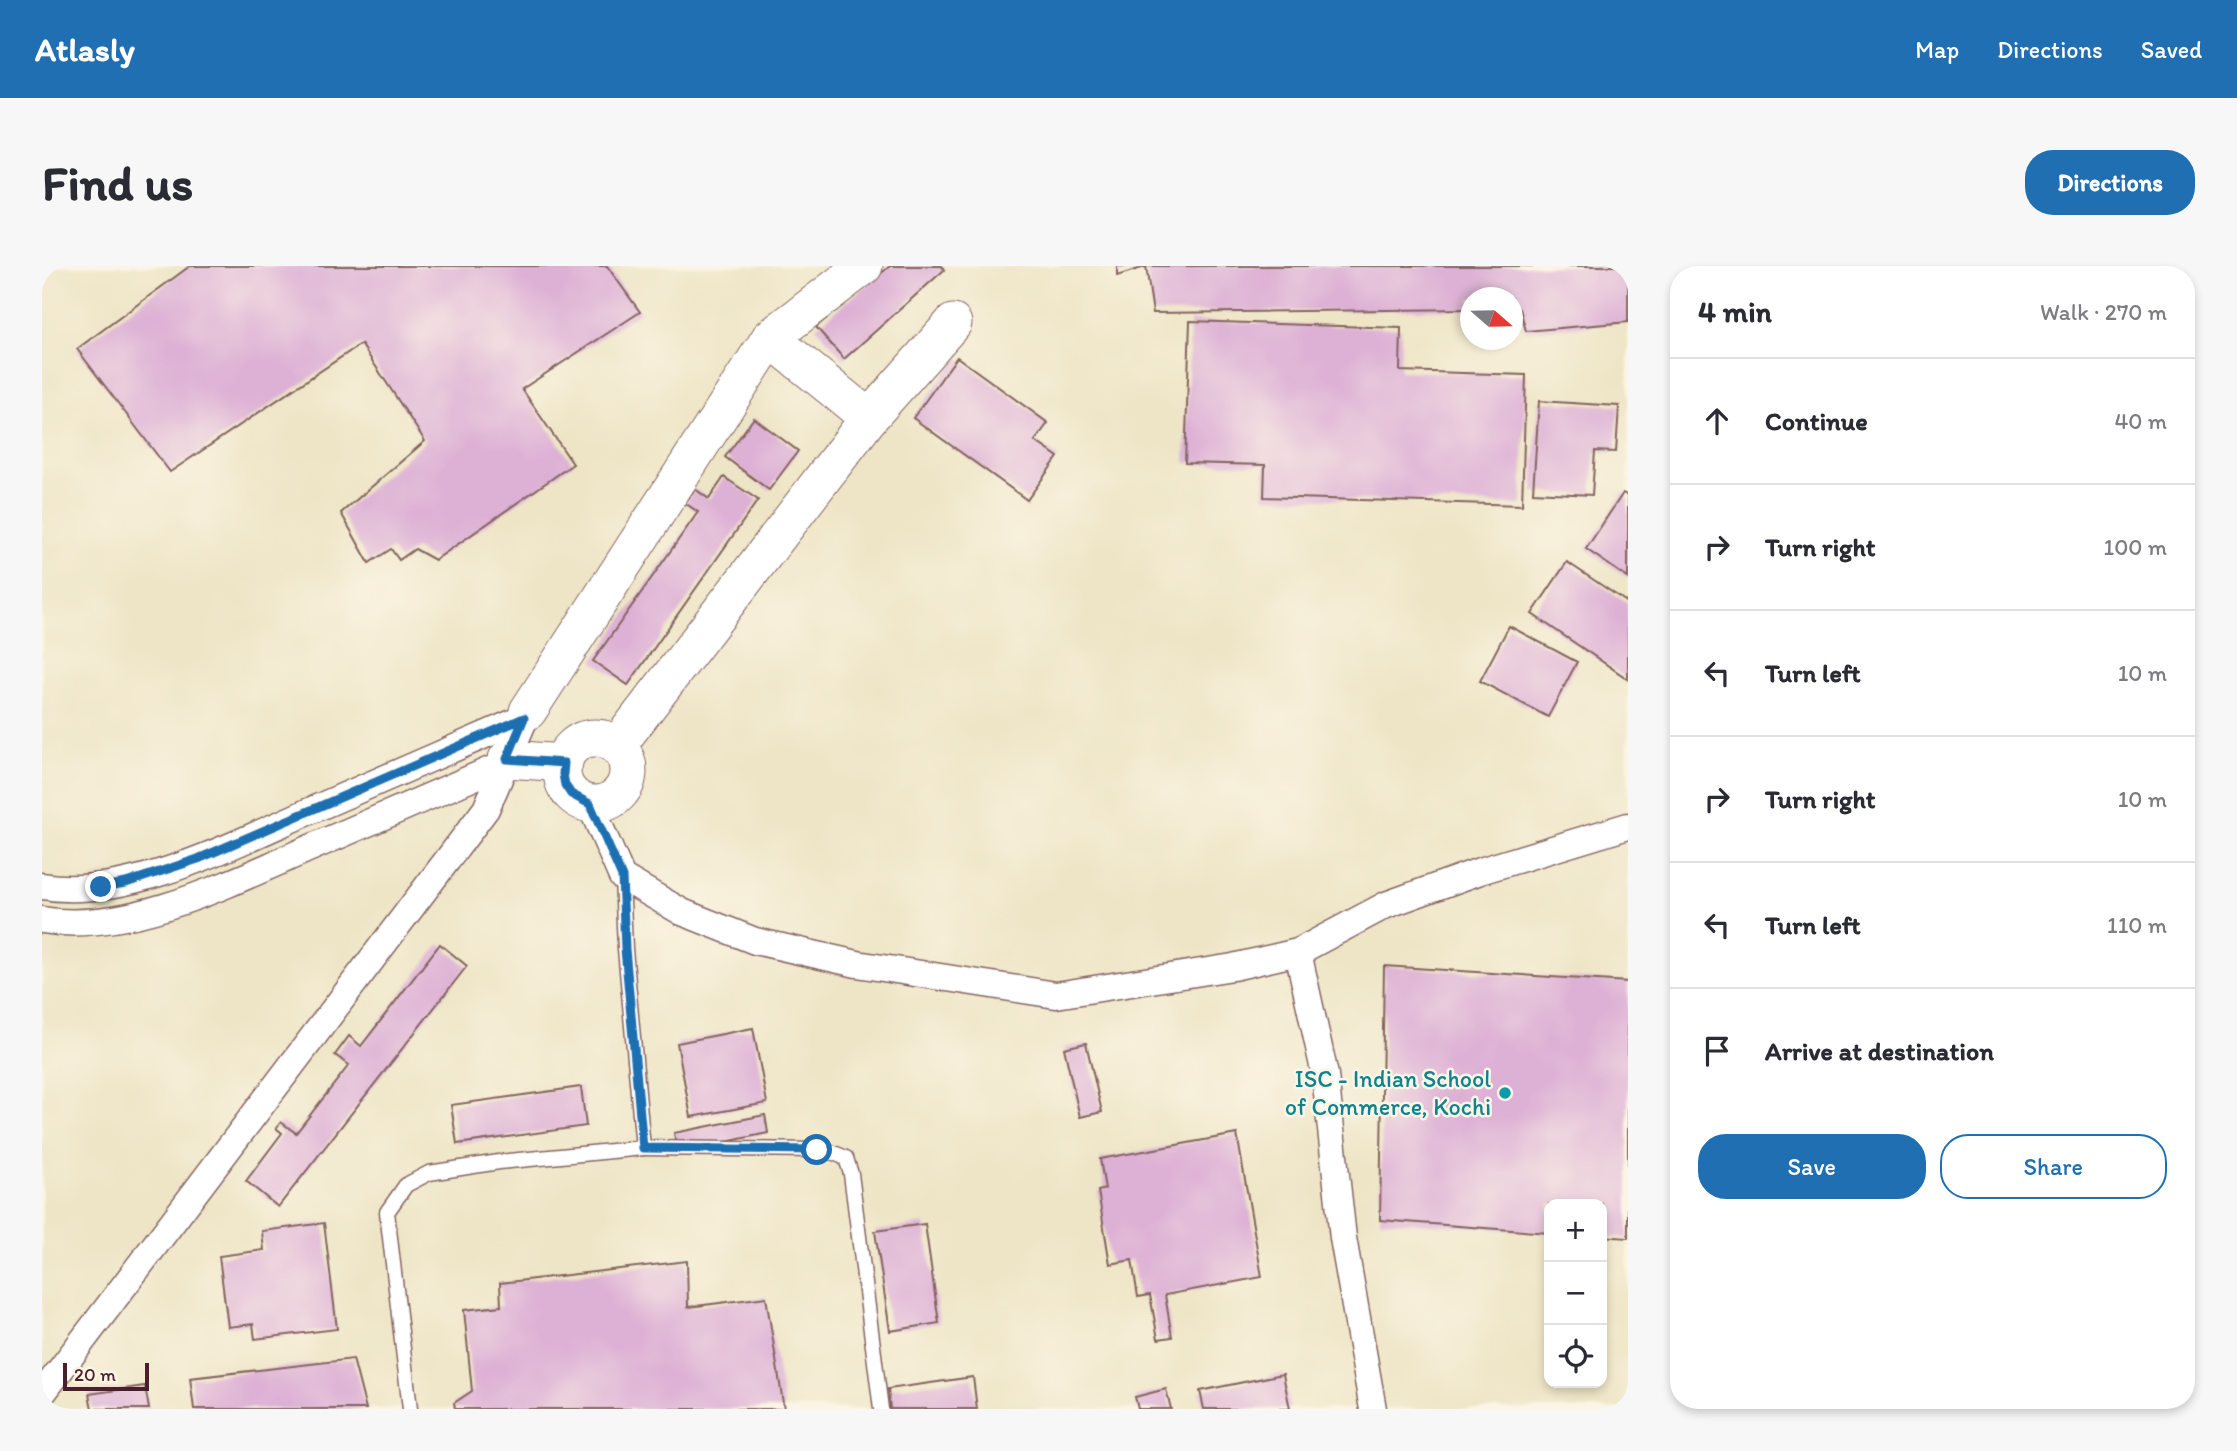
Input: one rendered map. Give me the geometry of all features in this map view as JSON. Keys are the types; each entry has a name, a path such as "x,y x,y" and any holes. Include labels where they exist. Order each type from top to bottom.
{"street":[{"path":"42,1394 486,809 526,715 770,338 864,266"},
{"path":"617,746 869,418 953,323"},
{"path":"770,338 869,418"},
{"path":"42,886 76,888 126,883 198,859 526,715"},
{"path":"585,740 607,740 624,754 628,764 626,785 611,800 590,804 571,794 565,785 564,763 568,753 585,740"},
{"path":"42,920 105,921 134,915 210,891 506,761 564,763"},
{"path":"590,804 622,877 682,912 755,941 857,964 1056,995 1233,967 1298,952 1386,905 1480,871 1628,826"},
{"path":"1298,952 1325,1075 1343,1238 1373,1409"}],"lane":[{"path":"622,877 625,949 643,1148"},
{"path":"410,1409 387,1212 406,1185 429,1173 643,1148 817,1150 846,1158 851,1174 881,1409"}],"building":[{"path":"190,266 607,266 640,312 522,389 573,464 435,560 415,549 399,560 391,549 369,563 341,513 425,441 361,344 170,472 77,349"},
{"path":"890,266 942,266 944,270 844,359 816,327"},
{"path":"1117,266 1145,266 1145,267 1117,276"},
{"path":"1146,266 1628,266 1628,322 1526,331 1523,320 1523,287 1460,287 1460,309 1153,313"},
{"path":"1190,321 1401,328 1400,371 1526,375 1522,505 1264,497 1265,465 1185,463"},
{"path":"957,357 1048,423 1035,441 1058,457 1027,500 913,418"},
{"path":"1539,401 1619,406 1616,452 1595,451 1592,495 1533,492"},
{"path":"754,418 798,451 769,490 725,457"},
{"path":"724,477 758,500 628,685 593,661 698,512 685,503 695,489 709,499"},
{"path":"1623,493 1628,496 1628,578 1586,549"},
{"path":"1567,562 1628,603 1628,679 1532,614"},
{"path":"1509,626 1577,662 1548,717 1480,681"},
{"path":"440,944 467,966 278,1207 246,1181 282,1133 276,1128 281,1122 296,1133 349,1065 335,1055 349,1036 361,1046"},
{"name":"ISC - Indian School of Commerce, Kochi","path":"1384,966 1628,982 1628,1238 1607,1236 1607,1199 1544,1199 1544,1233 1380,1220"},
{"path":"753,1028 767,1103 691,1117 677,1043"},
{"path":"1086,1043 1102,1112 1080,1117 1064,1048"},
{"path":"581,1087 586,1126 457,1144 451,1105"},
{"path":"765,1115 768,1133 678,1152 674,1133"},
{"path":"1237,1134 1262,1277 1165,1295 1172,1337 1158,1339 1150,1295 1138,1297 1132,1260 1110,1264 1098,1191 1105,1189 1100,1159"},
{"path":"324,1223 337,1329 255,1339 253,1324 228,1327 219,1256 264,1250 262,1231"},
{"path":"925,1224 939,1323 890,1331 875,1231"},
{"path":"687,1261 688,1307 766,1297 784,1409 455,1409 454,1403 472,1391 464,1310 501,1306 500,1283"},
{"path":"353,1359 366,1409 194,1409 190,1378"},
{"path":"1283,1374 1290,1409 1204,1409 1200,1391"},
{"path":"973,1377 977,1409 890,1409 888,1389"},
{"path":"145,1386 149,1409 92,1409 89,1394"},
{"path":"1166,1389 1171,1409 1138,1409 1135,1397"}],"place":[{"name":"ISC - Indian School of Commerce, Kochi","path":"1505,1093"}],"route":[{"path":"101,887 126,883 198,859 524,718 507,759 564,763 565,785 571,794 590,804 622,877 625,949 643,1148 817,1150"}]}
